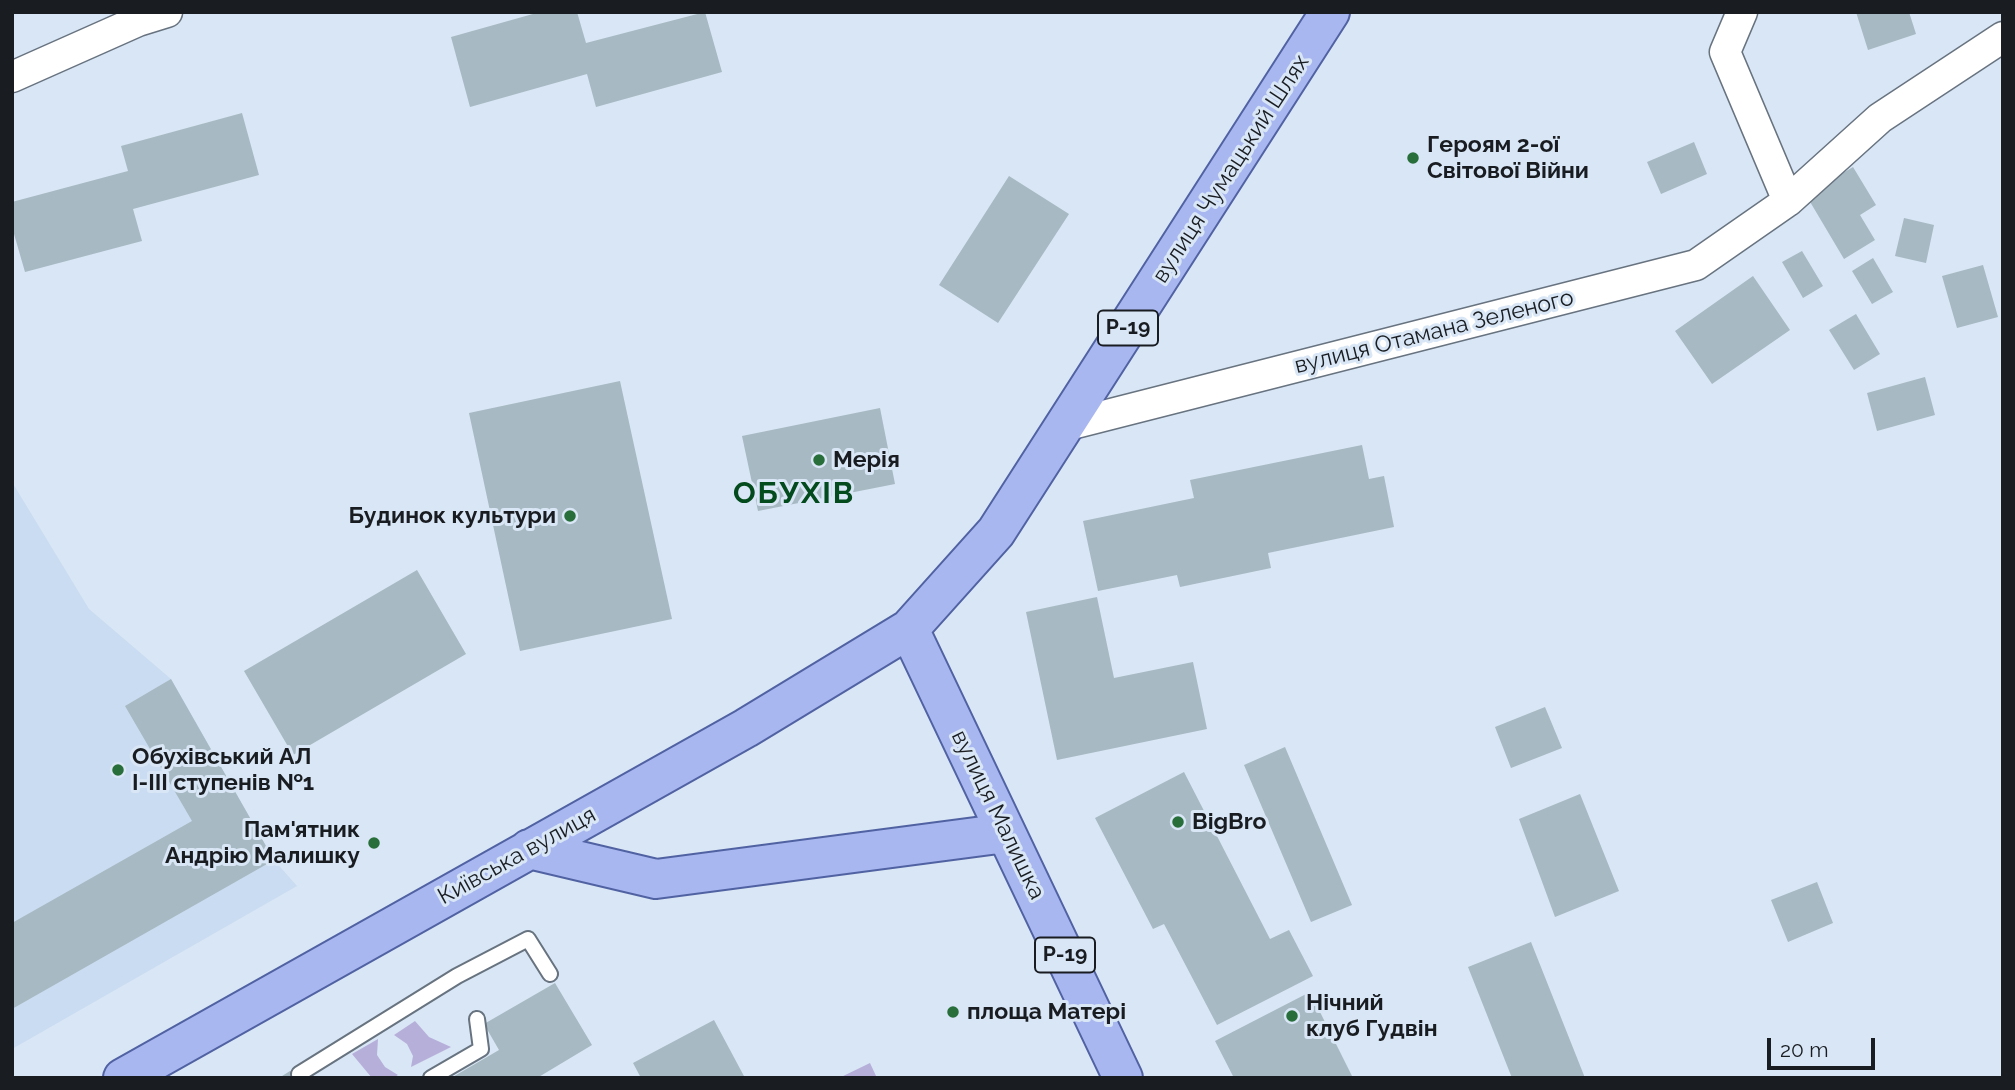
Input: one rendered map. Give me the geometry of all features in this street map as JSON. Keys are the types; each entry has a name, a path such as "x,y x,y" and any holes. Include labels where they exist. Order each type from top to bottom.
{"main road":[{"name":"вулиця Чумацький Шлях","path":"909,629 996,532 1196,225 1330,12"},
{"name":"вулиця Малишка","path":"909,629 1123,1078"},
{"name":"Київська вулиця","path":"123,1078 746,728 909,629"},
{"path":"528,849 656,878 1006,833"}],"street":[{"path":"12,77 138,21 167,12"},
{"path":"1742,12 1725,51 1788,201"},
{"name":"вулиця Отамана Зеленого","path":"1064,426 1696,265 1788,201 1880,118 2003,37"}],"lane":[{"path":"301,1078 299,1074 457,976 528,939 550,974"},
{"path":"431,1078 481,1049 477,1019"}],"shaded area":[{"name":"Обухівський АЛ І-ІІІ ступенів №1","path":"12,482 89,609 171,679 274,860 297,886 12,1049"},
{"path":"415,1021 429,1037 451,1047 411,1067 413,1056 407,1044 394,1035"},
{"path":"378,1039 377,1055 385,1067 398,1075 393,1078 372,1078 352,1054"},
{"path":"870,1063 877,1078 839,1078"}],"building":[{"path":"540,12 577,12 586,43 705,12 722,72 596,107 587,74 470,107 451,37"},
{"path":"1856,12 1909,12 1916,34 1868,50"},
{"path":"242,113 259,175 133,209 142,241 25,272 12,227 12,202 128,171 121,146"},
{"path":"1694,142 1707,174 1661,194 1647,162"},
{"path":"1853,167 1876,205 1860,215 1875,240 1844,259 1806,195"},
{"path":"1009,176 1069,214 998,323 939,285"},
{"path":"1904,218 1934,225 1926,263 1895,256"},
{"path":"1802,251 1823,286 1803,298 1782,262"},
{"path":"1873,258 1893,292 1872,304 1852,271"},
{"path":"1983,265 1998,317 1957,328 1942,276"},
{"path":"1753,276 1790,330 1712,384 1675,331"},
{"path":"1856,314 1880,354 1854,370 1829,330"},
{"path":"1925,377 1935,415 1877,431 1867,393"},
{"name":"Будинок культури","path":"620,381 672,619 520,651 469,413"},
{"name":"Мерія","path":"880,408 895,484 758,511 742,436"},
{"path":"1362,445 1369,479 1384,476 1394,527 1268,553 1271,568 1180,587 1177,575 1098,591 1083,521 1194,498 1190,480"},
{"path":"417,570 466,654 293,755 244,671"},
{"path":"1097,597 1114,678 1193,662 1207,729 1057,760 1026,612"},
{"path":"171,679 274,860 12,1009 12,923 192,821 125,706"},
{"path":"1545,707 1562,748 1511,768 1495,727"},
{"path":"1285,747 1352,905 1311,922 1244,765"},
{"path":"1184,772 1270,939 1289,930 1313,976 1217,1025 1164,924 1153,929 1095,818"},
{"path":"1580,794 1619,891 1555,917 1519,819"},
{"path":"1817,882 1833,923 1788,942 1771,900"},
{"path":"1531,942 1585,1078 1512,1078 1468,967"},
{"path":"555,983 592,1045 537,1078 451,1078 499,1050 484,1024"},
{"name":"Нічний клуб Гудвін","path":"1310,992 1353,1078 1234,1078 1215,1041"},
{"path":"714,1020 745,1078 641,1078 633,1063"},
{"path":"290,1071 295,1078 279,1078"}],"place":[{"name":"Героям 2-ої Світової Війни","path":"1413,158"},
{"name":"Мерія","path":"819,460"},
{"name":"Будинок культури","path":"570,516"},
{"name":"Обухівський АЛ І-ІІІ ступенів №1","path":"118,770"},
{"name":"BigBro","path":"1178,822"},
{"name":"Пам'ятник Андрію Малишку","path":"374,843"},
{"name":"площа Матері","path":"953,1012"},
{"name":"Нічний клуб Гудвін","path":"1292,1016"}],"district":[{"name":"ОБУХІВ","path":"794,494"}]}
